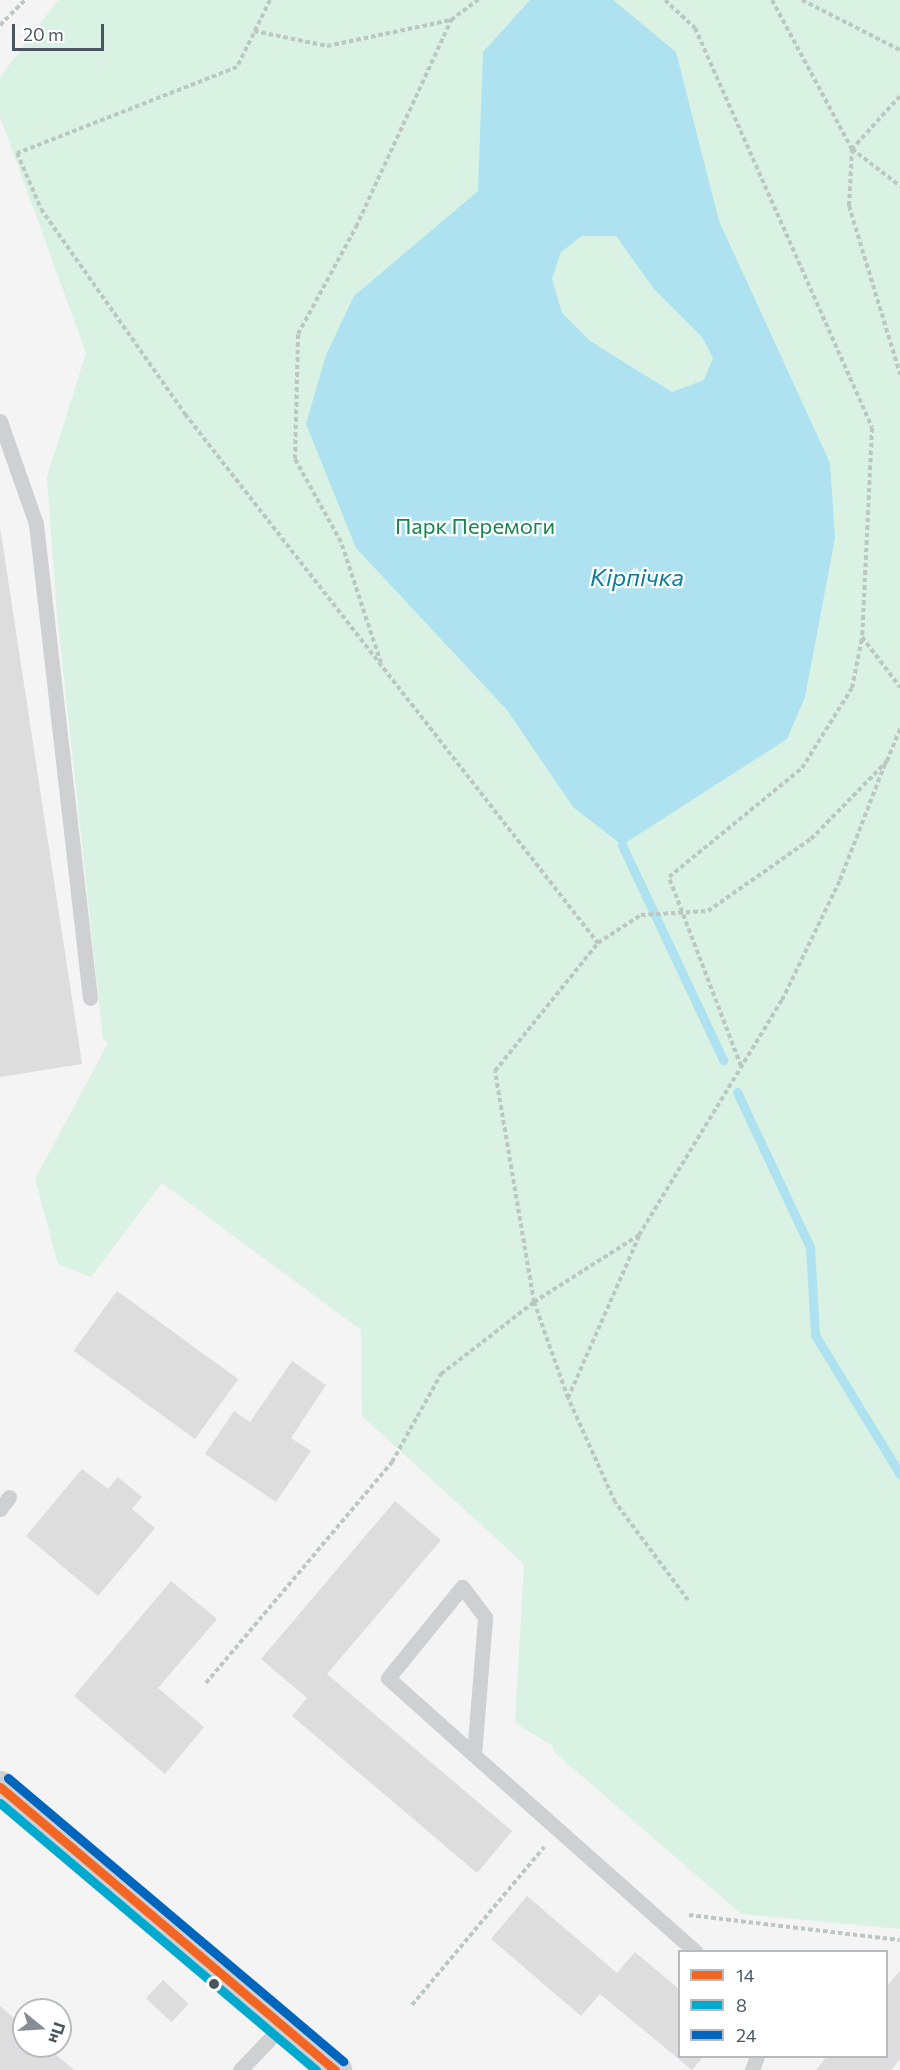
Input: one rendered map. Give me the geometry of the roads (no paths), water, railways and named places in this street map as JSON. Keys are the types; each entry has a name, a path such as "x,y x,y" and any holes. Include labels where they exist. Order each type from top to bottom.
{"main road":[{"path":"0,1787 335,2070"}],"lane":[{"path":"0,421 36,524 90,998"},
{"path":"474,1755 485,1617 462,1587 388,1678 474,1755 650,1910 694,1950"},
{"path":"240,2070 282,2026"}],"water":[{"name":"Кірпічка","path":"530,0 613,0 676,52 719,221 830,463 835,538 805,697 787,739 622,845 573,807 507,710 356,548 306,424 326,355 354,296 478,191 483,52","holes":["582,236 616,236 654,289 702,337 713,358 704,380 672,392 590,341 562,313 552,279 561,252"]}],"waterway":[{"path":"622,845 723,1060"},
{"path":"737,1092 810,1247 815,1335 900,1474"}],"park label":[{"name":"Парк Перемоги","path":"475,526"}]}
